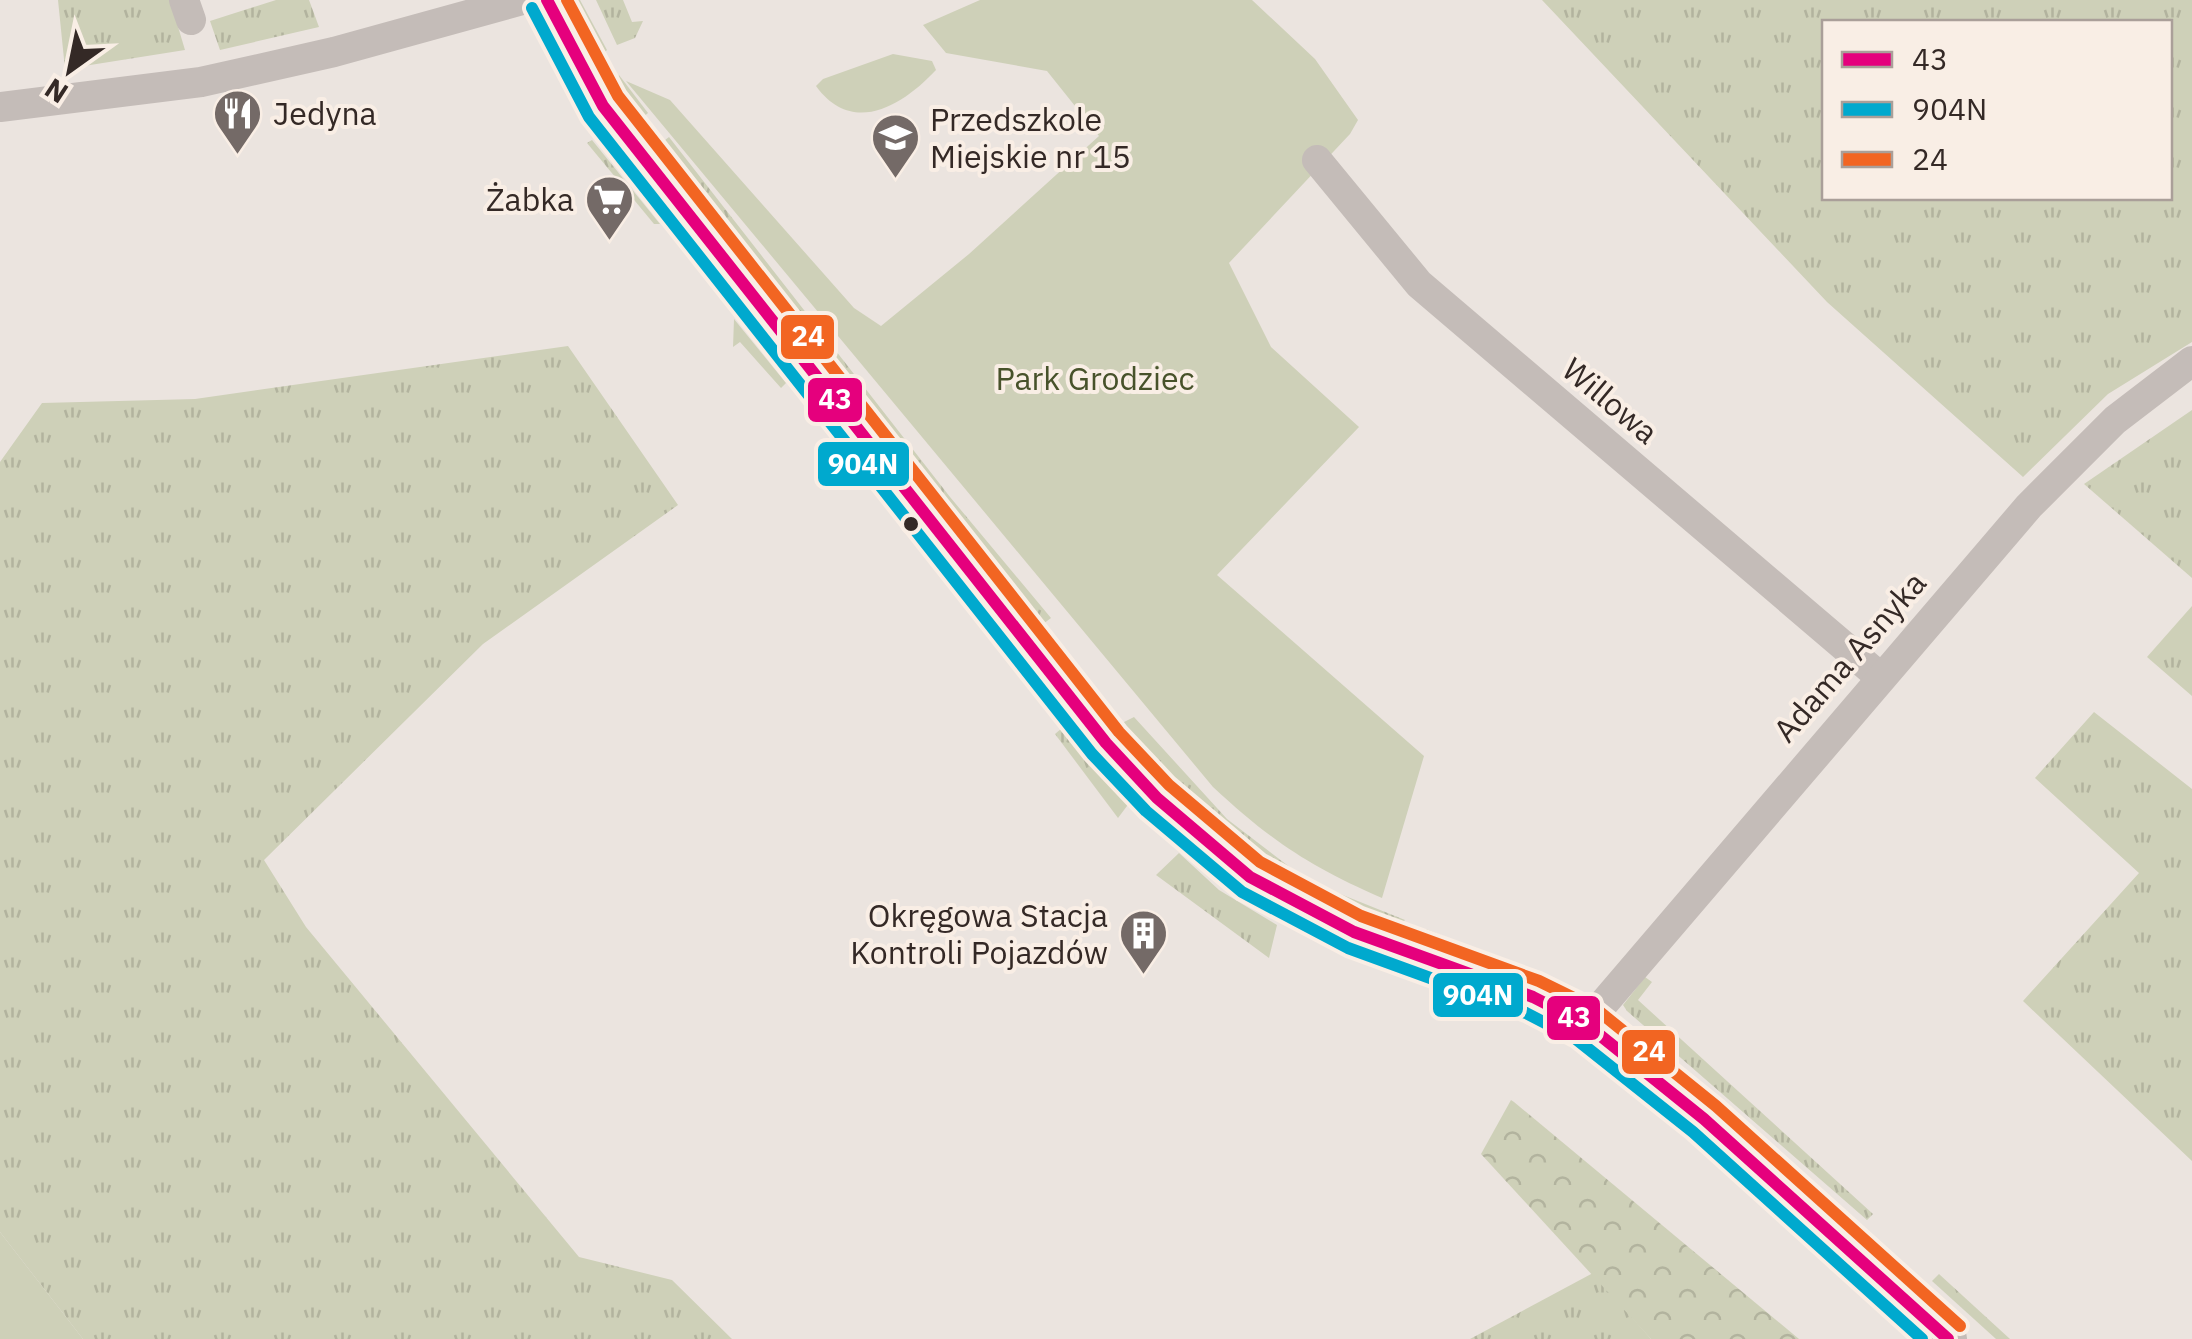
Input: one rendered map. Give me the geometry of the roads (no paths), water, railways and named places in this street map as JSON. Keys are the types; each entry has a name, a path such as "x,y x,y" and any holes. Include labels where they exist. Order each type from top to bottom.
{"street":[{"path":"0,107 201,82 334,52 522,0"},
{"path":"547,0 603,106 1106,743 1157,798 1250,878 1309,911 1534,997 1586,1024 1714,1128 1948,1339"},
{"name":"Willowa","path":"1317,160 1419,284 1879,676"},
{"name":"Adama Asnyka","path":"1586,1024 1879,676 2041,494 2115,420 2192,361"}],"place":[{"name":"Jedyna","path":"238,156"},
{"name":"Przedszkole Miejskie nr 15","path":"895,180"},
{"name":"Żabka","path":"609,242"},
{"name":"Okręgowa Stacja Kontroli Pojazdów","path":"1143,976"}],"park label":[{"name":"Park Grodziec","path":"1095,379"}]}
